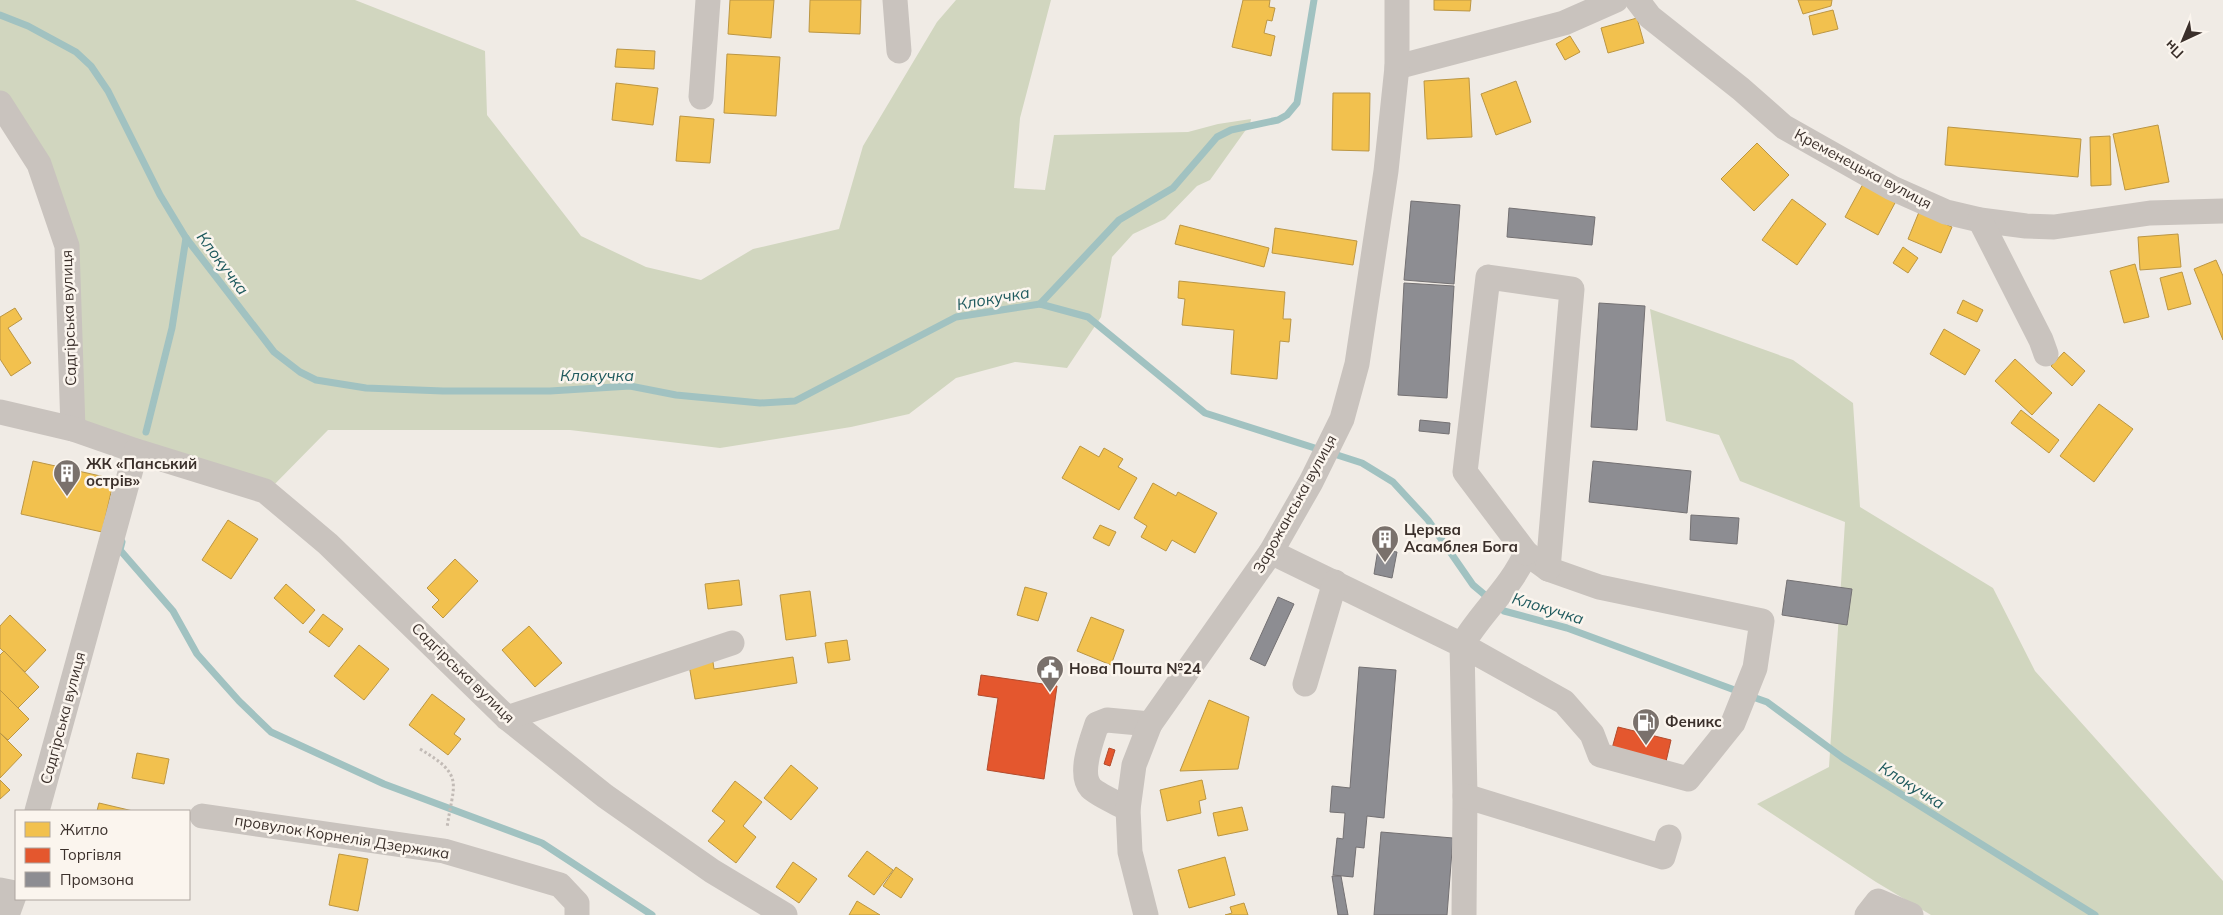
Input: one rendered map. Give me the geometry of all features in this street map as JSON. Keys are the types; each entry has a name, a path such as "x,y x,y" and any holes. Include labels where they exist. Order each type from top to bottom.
{"street":[{"path":"701,97 708,0"},
{"path":"895,0 899,51"},
{"name":"Зарожанська вулиця","path":"1146,915 1130,852 1128,809 1134,765 1150,724 1270,552 1311,482 1342,419 1357,364 1386,171 1397,67 1397,0"},
{"path":"1397,67 1564,23 1616,0"},
{"name":"Кременецька вулиця","path":"1637,0 1650,17 1741,89 1784,127 1892,188 1946,212 1980,220 2026,226 2054,227 2150,213 2223,211"},
{"name":"Садгірська вулиця","path":"0,103 39,164 67,246 73,429"},
{"path":"1980,220 2041,340 2046,354"},
{"path":"1270,552 1466,638 1564,702 1592,734 1600,755 1688,779 1733,724 1755,668 1762,620 1599,587 1548,569 1522,563 1465,472 1488,277 1572,290 1548,569"},
{"name":"Садгірська вулиця","path":"0,412 73,429 136,451 265,491 328,544 507,718 606,796 712,870 785,915"},
{"name":"Садгірська вулиця","path":"37,810 136,451"},
{"path":"1464,915 1466,638 1522,563"},
{"path":"1305,684 1335,582"},
{"path":"507,718 732,643"},
{"path":"1128,809 1091,788 1086,779 1087,754 1097,724 1107,720 1150,724"},
{"path":"1465,796 1663,857 1668,837"},
{"name":"провулок Корнелія Дзержика","path":"202,816 444,851 560,885 577,903 577,915"},
{"path":"1873,908 1911,915"}],"path":[{"path":"420,749 446,766 452,776 454,791 449,816"}],"green space":[{"path":"0,0 355,0 485,51 487,115 581,236 646,267 701,280 753,249 839,229 863,146 937,22 956,0 1051,0 1020,118 1014,188 1045,190 1054,135 1188,132 1218,124 1251,119 1250,124 1210,180 1197,186 1165,219 1133,234 1112,257 1101,317 1067,368 1015,362 956,378 909,414 851,427 720,448 570,430 328,430 266,493 71,430 64,246 0,106"},
{"path":"1650,309 1793,360 1853,403 1860,507 1993,588 2035,671 2223,881 2223,915 1931,915 1876,882 1757,804 1829,767 1845,522 1740,481 1719,435 1666,421"}],"building: Житло":[{"path":"730,0 774,0 771,38 728,34"},
{"path":"810,0 861,0 860,34 809,32"},
{"path":"1243,0 1270,0 1269,7 1275,8 1272,21 1267,20 1264,33 1275,36 1271,56 1232,47"},
{"path":"1434,0 1471,0 1470,11 1434,10"},
{"path":"1798,0 1832,0 1831,6 1803,14"},
{"path":"1833,10 1838,29 1813,35 1809,16"},
{"path":"1637,18 1644,43 1608,53 1601,28"},
{"path":"1570,36 1580,52 1565,60 1556,44"},
{"path":"617,49 655,51 654,69 615,67"},
{"path":"727,54 780,57 776,116 724,113"},
{"path":"1469,78 1472,137 1427,139 1424,81"},
{"path":"1516,81 1531,122 1496,135 1481,94"},
{"path":"616,83 658,88 653,125 612,120"},
{"path":"1333,93 1370,93 1369,151 1332,150"},
{"path":"680,116 714,119 710,163 676,161"},
{"path":"2158,125 2169,182 2125,190 2113,134"},
{"path":"1948,127 2081,139 2078,177 1945,165"},
{"path":"2110,136 2111,185 2091,186 2090,137"},
{"path":"1757,143 1789,175 1754,211 1721,179"},
{"path":"1863,184 1896,201 1878,235 1845,217"},
{"path":"1792,199 1826,224 1797,265 1762,240"},
{"path":"1919,212 1952,227 1941,253 1908,239"},
{"path":"1180,225 1269,248 1264,267 1175,244"},
{"path":"1275,228 1357,241 1353,265 1272,253"},
{"path":"2178,234 2181,267 2140,270 2138,237"},
{"path":"1903,247 1918,258 1908,273 1893,263"},
{"path":"2216,260 2223,276 2223,340 2194,269"},
{"path":"2135,264 2149,317 2124,323 2110,271"},
{"path":"2182,272 2191,304 2168,310 2160,278"},
{"path":"1179,281 1285,292 1283,319 1291,319 1289,342 1280,341 1277,379 1231,374 1234,330 1182,325 1185,299 1178,298"},
{"path":"1963,300 1983,310 1977,322 1957,313"},
{"path":"15,308 22,319 8,328 31,363 11,376 0,359 0,317"},
{"path":"1944,329 1980,350 1965,375 1930,354"},
{"path":"2064,352 2085,371 2072,386 2051,366"},
{"path":"2015,359 2052,393 2032,415 1995,381"},
{"path":"2099,404 2133,429 2094,482 2060,456"},
{"path":"2021,410 2059,440 2049,453 2011,423"},
{"path":"1080,446 1099,457 1104,448 1123,459 1118,467 1137,478 1119,510 1062,478"},
{"name":"ЖК «Панський острів»","path":"33,461 114,479 102,532 21,514"},
{"path":"1153,483 1176,496 1178,492 1217,513 1195,553 1172,540 1166,551 1141,537 1147,526 1134,518"},
{"path":"228,520 258,539 231,579 202,560"},
{"path":"1100,525 1116,532 1109,546 1093,538"},
{"path":"455,559 478,581 443,618 432,607 439,600 427,588"},
{"path":"739,580 742,605 708,609 705,584"},
{"path":"286,584 315,610 303,624 274,598"},
{"path":"1025,587 1047,593 1038,621 1017,615"},
{"path":"810,591 816,636 786,640 780,595"},
{"path":"323,614 343,629 329,647 309,632"},
{"path":"10,615 46,650 25,672 0,648 0,626"},
{"path":"1091,617 1124,630 1111,665 1077,651"},
{"path":"529,626 562,663 535,687 502,650"},
{"path":"847,640 850,660 828,663 825,643"},
{"path":"359,645 389,669 364,700 334,676"},
{"path":"4,651 39,687 18,708 0,690 0,655"},
{"path":"793,657 797,683 695,699 689,665 713,662 714,669"},
{"path":"0,690 29,719 8,740 0,733"},
{"path":"432,694 465,719 454,734 461,739 448,755 409,725"},
{"path":"1209,700 1249,717 1238,769 1180,771"},
{"path":"0,733 22,755 0,778"},
{"path":"137,753 169,759 164,784 132,778"},
{"path":"791,765 818,788 791,820 764,798"},
{"path":"0,780 10,790 0,799"},
{"path":"1202,780 1206,799 1199,801 1201,813 1167,821 1160,790"},
{"path":"735,781 762,802 743,826 756,837 736,863 708,841 725,821 712,811"},
{"path":"99,803 129,810 97,810"},
{"path":"1242,807 1248,830 1218,836 1213,813"},
{"path":"867,851 893,870 874,895 848,876"},
{"path":"339,854 368,859 358,911 329,905"},
{"path":"1225,857 1235,895 1189,908 1178,870"},
{"path":"793,862 817,879 799,903 776,887"},
{"path":"896,867 913,879 901,898 883,886"},
{"path":"857,901 880,915 849,915"},
{"path":"1244,903 1248,915 1225,915 1232,913 1230,907"}],"building: Торгівля":[{"path":"981,675 1057,686 1044,779 987,770 998,698 978,695"},
{"path":"1618,727 1671,740 1665,766 1611,752"},
{"path":"1109,748 1115,750 1110,766 1104,764"}],"building: Промзона":[{"path":"1411,201 1460,205 1454,284 1404,280"},
{"path":"1509,208 1595,217 1592,245 1507,237"},
{"path":"1404,283 1454,286 1447,398 1398,395"},
{"path":"1599,303 1645,306 1637,430 1591,427"},
{"path":"1420,420 1450,423 1449,434 1419,431"},
{"path":"1593,461 1691,471 1687,513 1589,502"},
{"path":"1691,515 1739,518 1737,544 1690,540"},
{"name":"Церква Асамблея Бога","path":"1378,549 1397,552 1392,578 1374,574"},
{"path":"1787,580 1852,589 1847,625 1782,615"},
{"path":"1278,597 1294,604 1265,666 1250,659"},
{"path":"1359,667 1396,670 1384,818 1367,816 1364,848 1356,847 1353,877 1333,875 1337,838 1343,839 1345,813 1330,812 1332,786 1350,788"},
{"path":"1381,832 1453,838 1447,915 1374,915"},
{"path":"1332,876 1341,876 1348,915 1338,915"}],"waterway":[{"path":"1040,304 1119,220 1173,188 1217,137 1231,130 1278,120 1287,115 1297,103 1314,0"},
{"name":"Клокучка","path":"0,15 28,26 76,52 91,66 108,91 160,195 186,238 274,352 300,372 316,380 366,388 443,391 550,391 630,386 676,395 760,403 795,401 956,317 1040,304 1088,317 1205,413 1321,450"},
{"path":"146,432 172,328 186,238"},
{"name":"Клокучка","path":"1331,453 1362,463 1393,482 1428,520 1473,585 1504,611 1567,628 1740,692"},
{"path":"122,542 120,550 173,611 197,654 239,701 271,732 384,784 542,843 652,915"},
{"name":"Клокучка","path":"1750,696 1767,702 1843,758 2095,915"}],"place":[{"name":"ЖК «Панський острів»","path":"67,497"},
{"name":"Церква Асамблея Бога","path":"1385,563"},
{"name":"Нова Пошта №24","path":"1050,693"},
{"name":"Феникс","path":"1646,746"}]}
